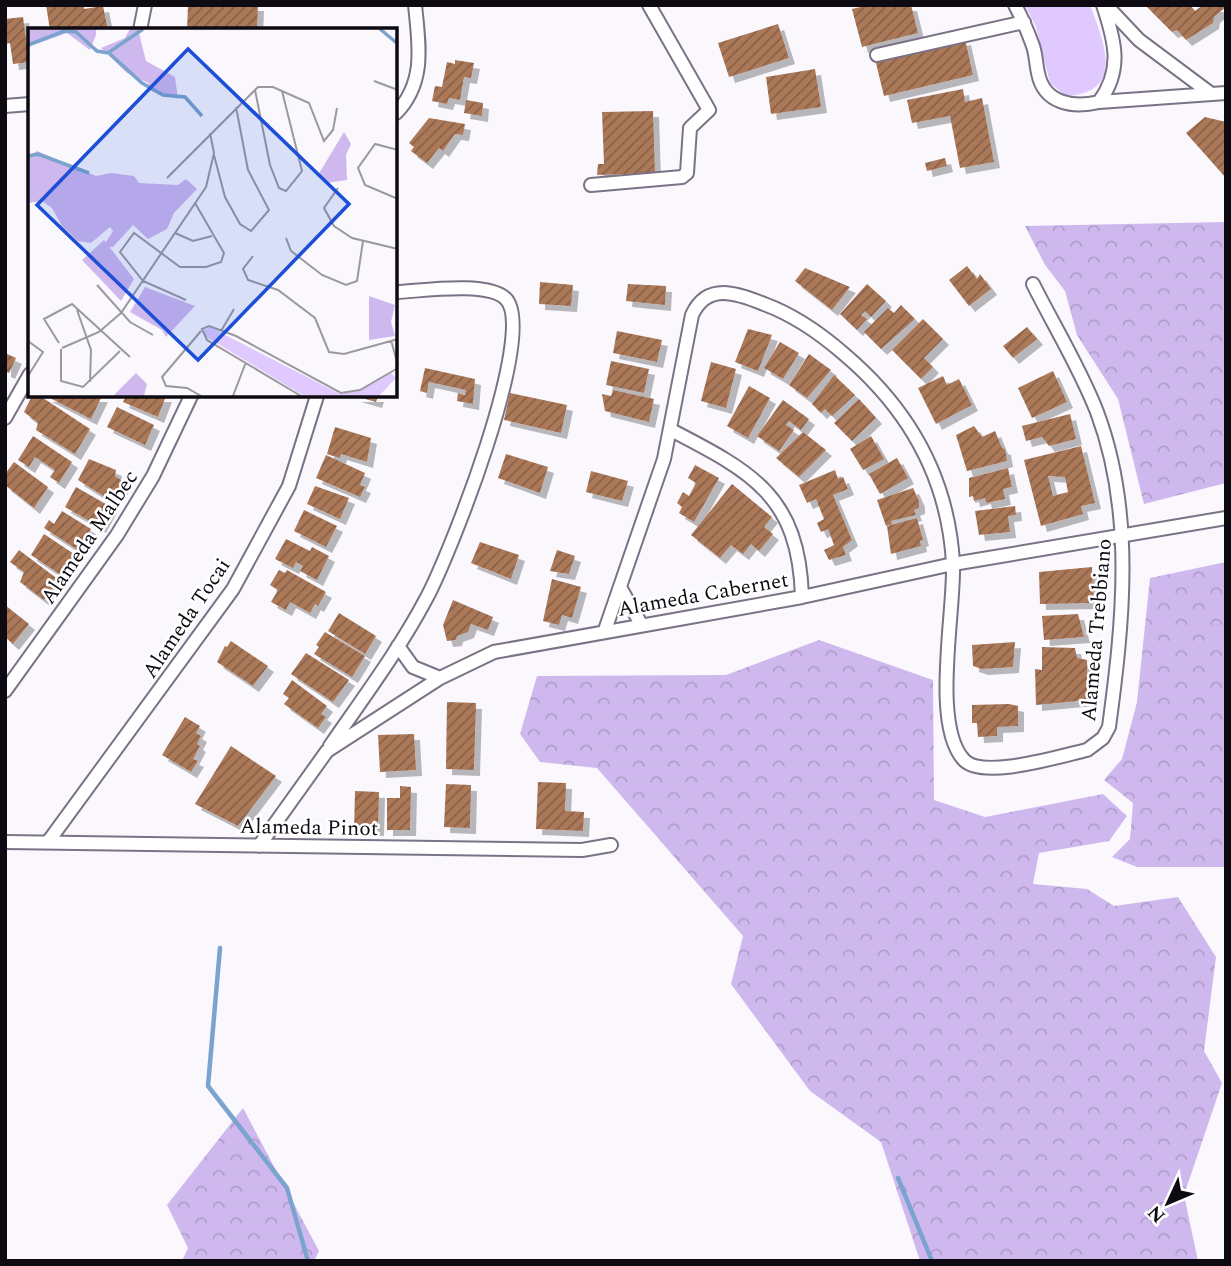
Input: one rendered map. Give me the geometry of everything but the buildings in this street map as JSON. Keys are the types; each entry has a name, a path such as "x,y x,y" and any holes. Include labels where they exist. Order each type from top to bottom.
{"street":[{"path":"140,28 145,5"},
{"path":"397,112 408,97 419,71 415,5"},
{"path":"591,185 682,177 687,173 690,128 709,108 649,5"},
{"path":"1015,5 1024,22 1045,90 1055,100 1071,105 1226,93"},
{"path":"1099,102 1111,87 1116,70 1115,43 1105,5"},
{"path":"1105,5 1139,40 1210,93"},
{"path":"877,55 1024,22"},
{"path":"5,106 28,104"},
{"name":"Alameda Trebbiano","path":"605,630 621,589 671,430 692,315 698,303 718,292 737,293 773,307 821,335 860,368 899,408 920,441 938,478 953,564 947,712 955,749 975,768 992,769 1087,750 1103,738 1109,727 1114,695 1124,535 1110,456 1097,412 1033,284"},
{"path":"327,751 398,646 426,599 458,530 509,366 513,312 507,300 497,293 479,289 397,292"},
{"path":"5,418 28,378"},
{"name":"Alameda Malbec","path":"5,691 117,535 153,476 191,397"},
{"name":"Alameda Tocai","path":"48,842 233,589 289,486 317,397"},
{"path":"671,430 737,465 763,488 784,515 796,542 802,597"},
{"name":"Alameda Cabernet","path":"259,846 327,751 440,678 494,652 605,630 802,597 953,564 1226,518"},
{"path":"621,589 641,624"},
{"path":"398,646 413,667 440,678"},
{"name":"Alameda Pinot","path":"5,842 582,850 611,845"}],"green space":[{"path":"1226,222 1226,483 1144,504 1118,399 1077,335 1065,291 1045,265 1025,226"},
{"path":"1226,562 1226,867 1137,867 1112,857 1130,839 1133,803 1104,780 1122,759 1137,702 1150,578"},
{"path":"819,640 933,680 934,800 985,817 1103,794 1127,816 1109,841 1039,853 1033,884 1087,889 1114,906 1178,897 1216,957 1204,1051 1222,1083 1184,1195 1198,1261 920,1261 881,1142 810,1091 731,984 743,936 597,768 540,762 520,734 537,676 726,675"},
{"path":"243,1108 319,1251 314,1261 182,1261 188,1248 167,1205"}],"shaded area":[{"path":"1025,5 1090,5 1101,34 1106,63 1104,76 1097,86 1085,93 1066,96 1050,83 1036,27"}],"waterway":[{"path":"220,948 208,1086 287,1188 308,1261"},
{"path":"898,1178 932,1261"}]}
